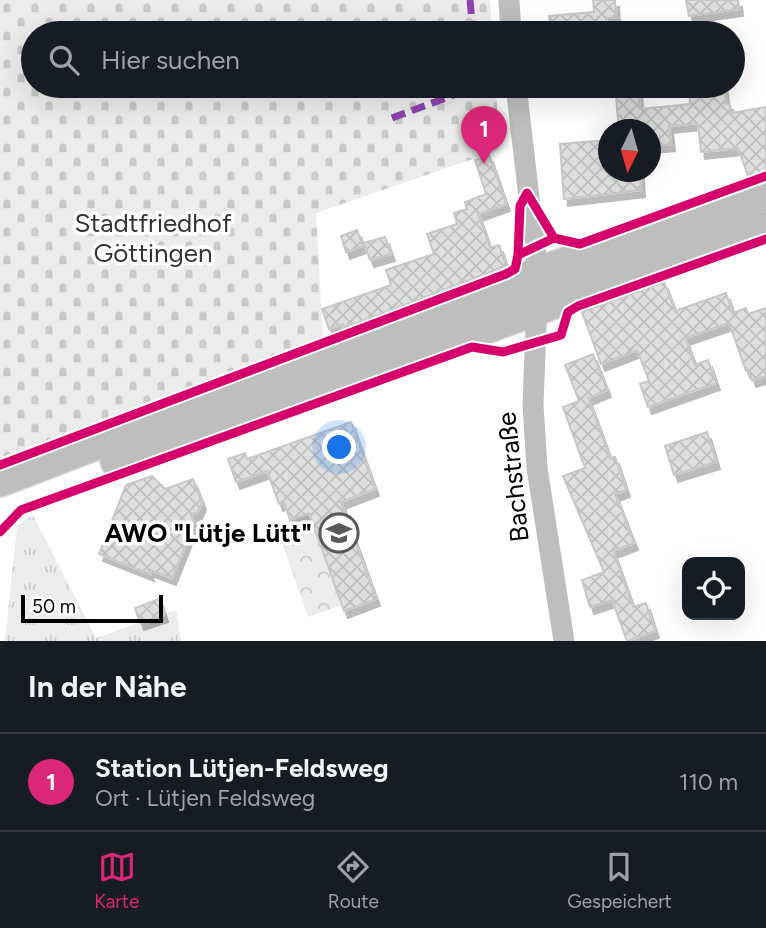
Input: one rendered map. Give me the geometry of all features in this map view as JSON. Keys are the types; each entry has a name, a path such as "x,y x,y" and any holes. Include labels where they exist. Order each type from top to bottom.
{"main road":[{"path":"0,480 538,274 766,190"},
{"path":"0,504 766,225"}],"street":[{"path":"509,0 510,21"},
{"name":"Bachstraße","path":"517,98 538,274 533,405 537,468 564,641"}],"green space":[{"name":"Stadtfriedhof Göttingen","path":"0,0 490,0 491,21 21,21 21,98 497,98 499,150 316,213 323,336 0,458"},
{"path":"309,513 342,605 308,617 276,525"},
{"path":"33,515 96,638 176,610 181,641 5,641 17,526"}],"building":[{"path":"593,0 615,0 616,18 606,18 606,21 550,21 549,16 594,12"},
{"path":"686,0 738,0 739,9 689,16"},
{"path":"616,98 639,98 640,109 690,104 690,98 725,98 732,113 766,107 766,171 748,176 738,148 701,152 698,123 669,126 671,144 661,145 661,119 618,119"},
{"path":"598,141 598,182 641,182 641,190 564,199 560,144"},
{"path":"489,155 506,204 478,214 490,248 499,245 506,266 344,328 343,324 329,329 322,309 391,285 386,270 434,254 427,234 457,224 454,213 467,209 465,202 486,194 475,160"},
{"path":"357,230 363,246 346,252 341,236"},
{"path":"385,237 391,254 370,260 364,243"},
{"path":"664,282 675,311 726,293 733,313 746,308 748,314 766,308 766,376 752,380 749,370 746,371 729,323 685,338 695,365 708,360 716,383 648,407 640,384 649,381 637,350 601,364 582,312"},
{"path":"593,354 607,390 588,398 610,458 615,457 626,490 615,494 634,543 613,551 633,607 646,603 655,631 627,641 612,600 590,607 582,580 604,572 563,476 585,468 563,407 579,401 565,365"},
{"path":"351,422 375,489 341,502 376,599 344,611 309,513 290,520 284,502 279,504 267,471 236,482 228,459 245,453 247,459"},
{"path":"707,432 716,462 674,475 665,446"},
{"path":"152,476 165,489 193,479 202,503 198,512 191,515 194,523 172,578 148,569 150,574 99,554 126,485"},
{"path":"159,599 164,615 140,623 135,608"}],"marked path":[{"path":"470,0 472,21"},
{"path":"392,118 446,98"}],"cycle path":[{"path":"0,465 506,274 515,269 518,255 554,238 580,244 766,176"},
{"path":"518,255 520,206 527,193 554,238"},
{"path":"0,532 21,510 472,347 503,352 561,335 568,312 578,306 766,239"}],"place":[{"name":"Station Lütjen-Feldsweg","path":"484,164"},
{"name":"AWO \"Lütje Lütt\"","path":"339,533"}]}
